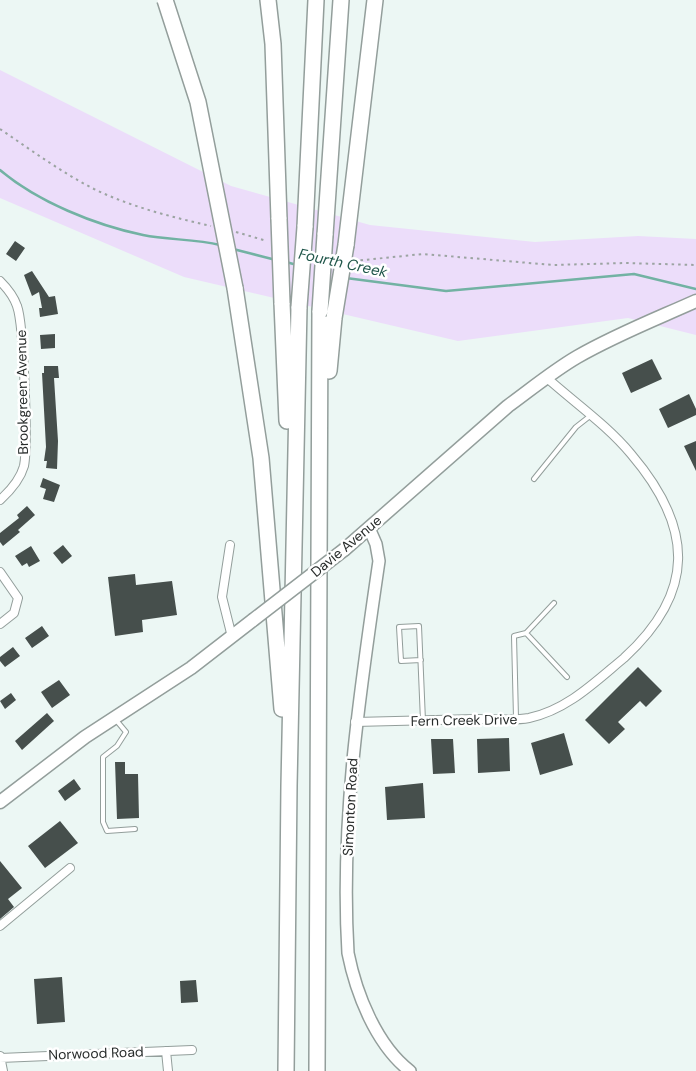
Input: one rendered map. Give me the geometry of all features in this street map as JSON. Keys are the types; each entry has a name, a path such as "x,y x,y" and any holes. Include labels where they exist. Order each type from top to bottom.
{"highway":[{"path":"166,0 198,102 236,288 261,458 289,786"},
{"path":"268,0 273,44 293,565"},
{"path":"286,1071 289,786 299,306 305,227 316,0"},
{"path":"317,1071 320,311 341,0"},
{"path":"320,460 334,318 346,245 375,0"},
{"path":"370,55 379,0"}],"main road":[{"name":"Davie Avenue","path":"0,802 85,737 184,672 232,637 345,549 508,406 576,358 626,332 692,303"}],"street":[{"name":"Brookgreen Avenue","path":"0,281 13,297 20,322 25,442 24,467 14,487 0,500"},
{"name":"Fern Creek Drive","path":"356,722 528,718 560,707 575,698 633,650 658,622 674,598 682,563 680,538 662,497 631,453 547,378"},
{"name":"Simonton Road","path":"369,528 376,544 379,561 356,722 348,794 348,953 353,978 362,1003 386,1046 399,1063 410,1071"},
{"path":"230,545 222,597 232,637"},
{"path":"0,572 18,598 14,613 0,624"},
{"path":"0,926 70,868"},
{"name":"Norwood Road","path":"0,1058 192,1050"},
{"path":"166,1051 168,1071"},
{"path":"0,1058 3,1071"}],"lane":[{"path":"534,479 576,428 590,416"},
{"path":"516,718 514,636 526,633 554,603"},
{"path":"421,660 402,661 399,627 420,626 423,721"},
{"path":"526,633 567,677"},
{"path":"115,718 126,732 117,746 103,757 102,822 107,831 135,829"}],"path":[{"path":"0,129 52,165 95,189 144,208 211,226"},
{"path":"230,231 272,242"},
{"path":"348,261 423,254 553,265 626,263 696,265"}],"shaded area":[{"path":"0,70 231,186 370,225 535,242 638,236 696,239 696,335 628,318 458,341 184,277 0,198"}],"building":[{"path":"15,241 25,248 16,261 6,254"},
{"path":"32,271 49,297 55,296 58,314 40,317 39,308 42,308 39,292 32,296 24,275"},
{"path":"55,334 55,348 41,349 40,335"},
{"path":"652,359 662,379 631,393 622,373"},
{"path":"44,366 58,366 59,378 54,378 58,441 57,469 46,468 47,461 44,461 46,447 42,373 44,373"},
{"path":"689,394 696,409 696,415 668,428 659,409"},
{"path":"696,441 696,471 684,446"},
{"path":"43,478 60,485 54,502 43,499 46,489 40,487"},
{"path":"27,506 35,515 18,530 20,532 3,546 0,542 0,533 19,518 17,515"},
{"path":"63,545 72,556 62,564 53,553"},
{"path":"31,546 40,561 29,567 27,563 22,566 15,556"},
{"path":"135,574 136,585 172,581 177,615 142,620 143,632 115,636 108,577"},
{"path":"42,626 49,636 32,648 25,638"},
{"path":"13,647 20,656 5,667 0,661 0,657"},
{"path":"638,667 662,691 646,707 640,701 618,722 625,729 609,744 585,720"},
{"path":"59,680 70,695 52,708 41,692"},
{"path":"11,693 16,700 5,709 0,701"},
{"path":"47,713 54,721 22,750 15,741"},
{"path":"564,733 573,765 540,775 531,743"},
{"path":"509,738 510,771 478,773 477,739"},
{"path":"431,739 453,739 455,773 433,774"},
{"path":"115,762 125,762 125,774 138,774 139,818 117,819"},
{"path":"74,779 81,789 65,801 58,791"},
{"path":"423,783 425,818 387,820 385,787"},
{"path":"60,821 78,843 45,868 28,846"},
{"path":"0,861 22,888 8,899 14,907 0,919"},
{"path":"62,977 65,1022 37,1024 34,979"},
{"path":"196,980 198,1002 181,1003 180,981"}],"waterway":[{"name":"Fourth Creek","path":"0,170 15,182 49,202 106,225 143,235 220,245"},
{"name":"Fourth Creek","path":"233,249 276,260"},
{"name":"Fourth Creek","path":"286,262 297,265"},
{"name":"Fourth Creek","path":"346,278 446,291 634,274 696,289"}]}
